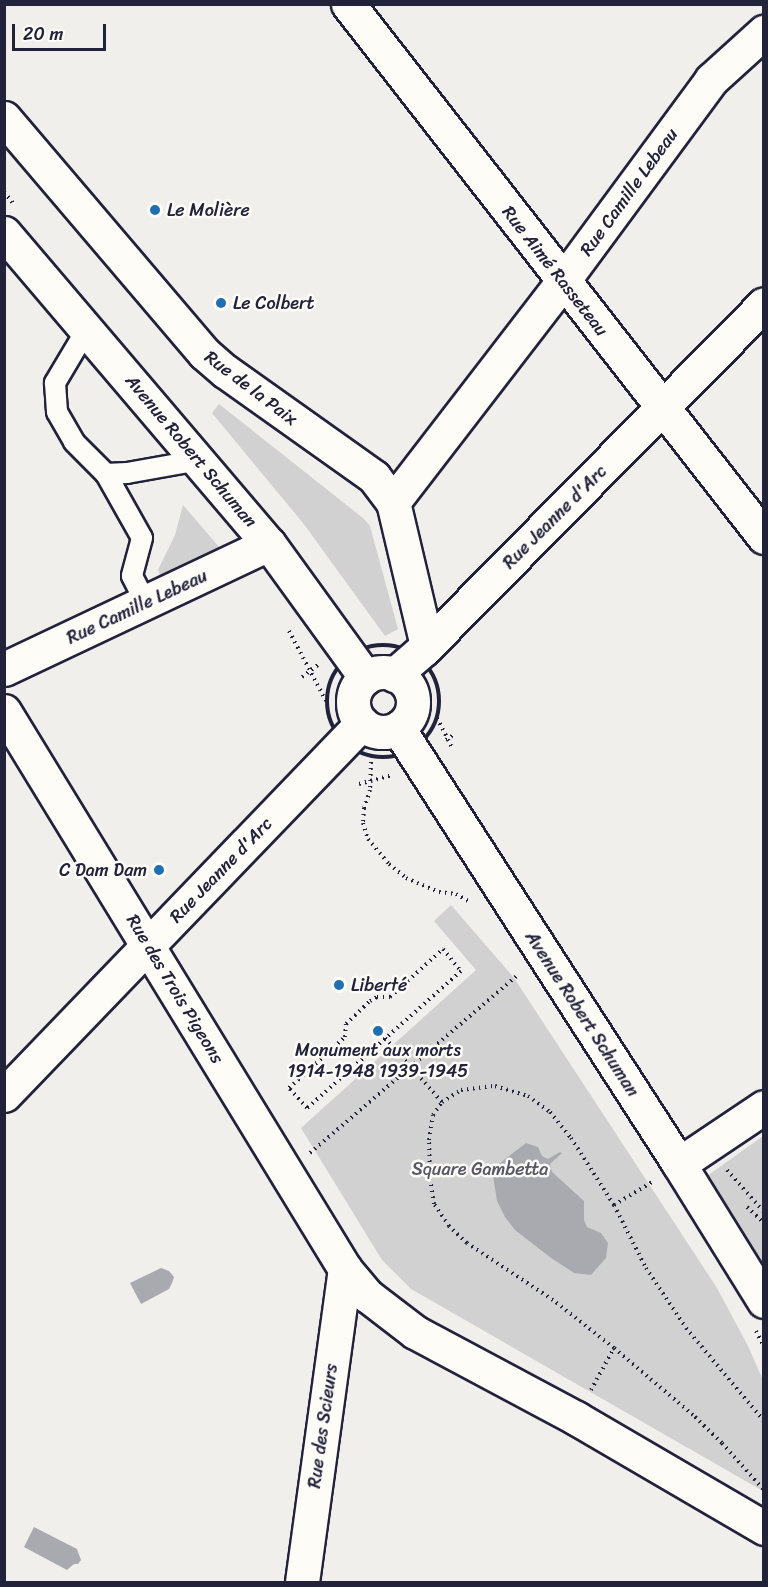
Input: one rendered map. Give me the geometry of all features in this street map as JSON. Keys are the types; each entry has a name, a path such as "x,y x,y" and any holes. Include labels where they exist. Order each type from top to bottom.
{"street":[{"name":"Rue Aimé Rasseteau","path":"348,4 764,537"},
{"name":"Rue Camille Lebeau","path":"393,502 563,281 711,81 764,32"},
{"name":"Rue de la Paix","path":"4,118 204,353 225,371 374,477 393,502 427,646"},
{"name":"Avenue Robert Schuman","path":"4,233 200,460 380,676"},
{"name":"Rue Jeanne d'Arc","path":"380,676 427,646 764,304"},
{"name":"Rue Camille Lebeau","path":"4,669 269,544"},
{"path":"380,676 409,686 413,705 406,722 398,728 379,732 362,723 353,705 354,695 380,676"},
{"name":"Rue des Trois Pigeons","path":"4,711 345,1269"},
{"name":"Rue Jeanne d'Arc","path":"4,1095 362,723"},
{"name":"Avenue Robert Schuman","path":"398,728 679,1164 764,1301"},
{"path":"679,1164 764,1107"},
{"path":"345,1269 368,1296 415,1332 576,1418 764,1528"},
{"name":"Rue des Scieurs","path":"302,1582 345,1269"}],"lane":[{"path":"87,329 55,383 54,396 57,412 64,429 106,474 142,538 132,576 146,604"},
{"path":"106,474 127,473 200,460"}],"path":[{"path":"443,949 461,971 385,1038 307,1108 289,1088 345,1037 346,1024 370,1001 376,997 390,997 443,949"},
{"path":"286,1174 514,978"},
{"path":"385,1038 442,1102"},
{"path":"764,1421 686,1328 646,1268 614,1205 571,1138 550,1112 528,1096 495,1086 461,1090 442,1102 433,1115 429,1140 430,1180 434,1203 449,1226 467,1243 553,1300 614,1348 701,1422 764,1490"},
{"path":"709,1144 733,1179 764,1212"},
{"path":"614,1205 647,1185"},
{"path":"576,1418 614,1348"}],"green space":[{"path":"219,404 363,518 370,526 398,629 385,636 303,523 212,413"},
{"path":"183,505 226,555 164,585 158,570 175,535"},
{"name":"Square Gambetta","path":"451,905 514,978 717,1288 748,1346 763,1380 763,1491 411,1289 382,1260 301,1128 476,970 434,921"},
{"path":"763,1136 763,1278 707,1176"}],"shaded area":[{"path":"526,1143 538,1147 542,1156 548,1159 562,1153 550,1164 552,1172 584,1201 584,1220 587,1227 601,1233 608,1243 606,1258 591,1275 574,1273 515,1230 497,1201 493,1176 495,1168"},
{"path":"161,1268 169,1271 174,1277 169,1289 141,1304 130,1283"},
{"path":"34,1527 77,1549 81,1560 78,1564 74,1564 67,1570 24,1547"}],"place":[{"name":"Le Molière","path":"155,210"},
{"name":"Le Colbert","path":"221,303"},
{"name":"C Dam Dam","path":"159,870"},
{"name":"Liberté","path":"339,985"},
{"name":"Monument aux morts 1914-1948 1939-1945","path":"378,1031"}]}
